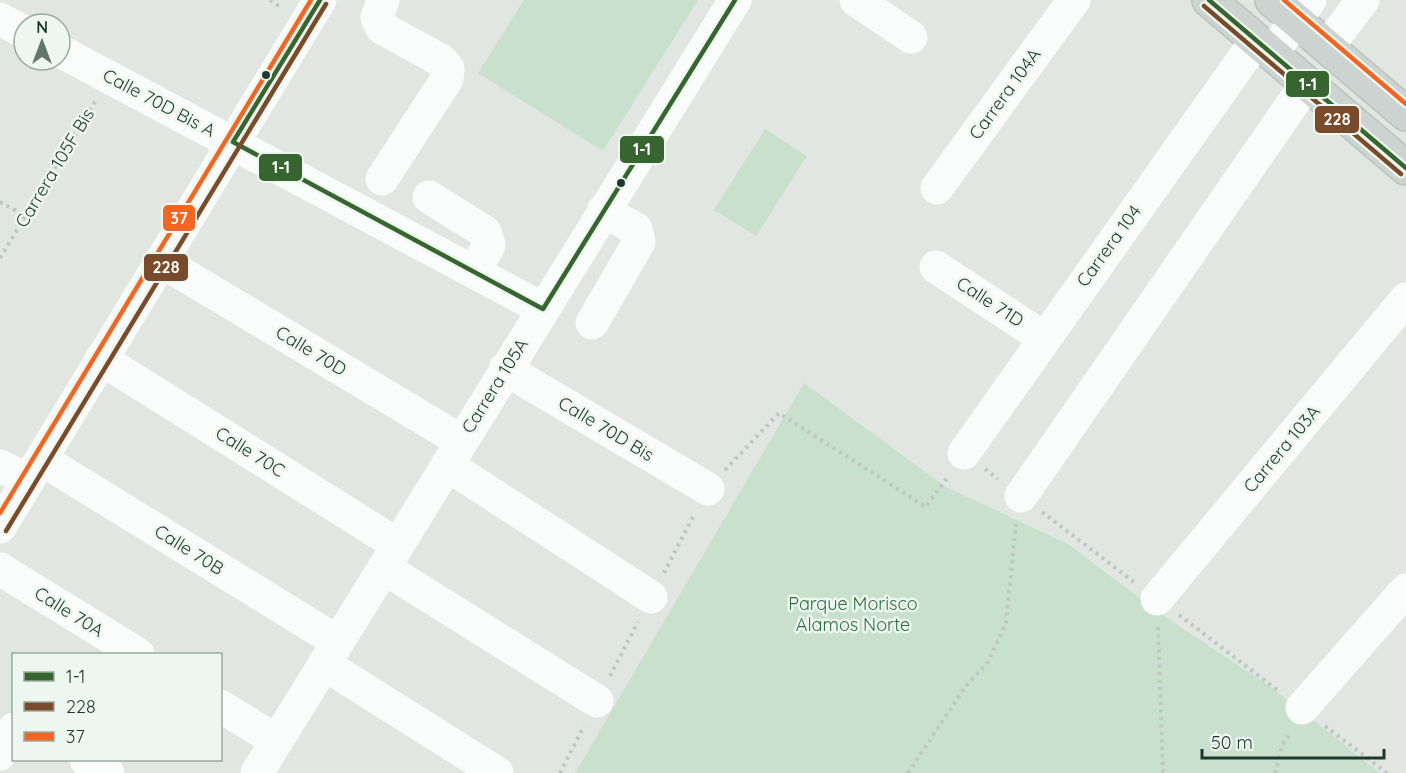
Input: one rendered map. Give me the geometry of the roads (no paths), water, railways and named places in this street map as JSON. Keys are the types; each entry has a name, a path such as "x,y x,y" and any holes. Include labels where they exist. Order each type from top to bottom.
{"main road":[{"path":"1209,0 1406,168"},
{"path":"1292,7 1328,46 1406,114"}],"street":[{"path":"0,12 7,0"},
{"path":"0,526 23,468 102,359 320,0"},
{"path":"382,179 447,79 448,69 442,61 382,28 377,18 383,0"},
{"name":"Carrera 105A","path":"270,762 331,653 735,0"},
{"path":"856,0 911,37"},
{"name":"Carrera 104A","path":"937,188 1074,0"},
{"path":"1328,46 1363,0"},
{"name":"Carrera 104","path":"964,453 1044,338 1264,48 1292,7"},
{"name":"Calle 70D Bis A","path":"72,57 543,309"},
{"path":"1021,496 1307,83"},
{"path":"429,197 485,232 489,245 474,272"},
{"path":"592,323 639,242 636,229 603,211"},
{"name":"Calle 70D","path":"161,261 454,453 651,597"},
{"name":"Calle 71D","path":"936,267 1044,338"},
{"name":"Carrera 103A","path":"1158,599 1406,298"},
{"name":"Calle 70C","path":"102,359 391,556 597,701"},
{"name":"Calle 70D Bis","path":"505,369 708,489"},
{"name":"Calle 70B","path":"23,468 331,653 497,773"},
{"name":"Calle 70A","path":"0,569 136,653"},
{"path":"1302,708 1406,590"},
{"path":"222,708 270,762"},
{"path":"0,753 12,732"},
{"path":"89,761 108,773"}],"park label":[{"name":"Parque Morisco Alamos Norte","path":"853,614"}]}
